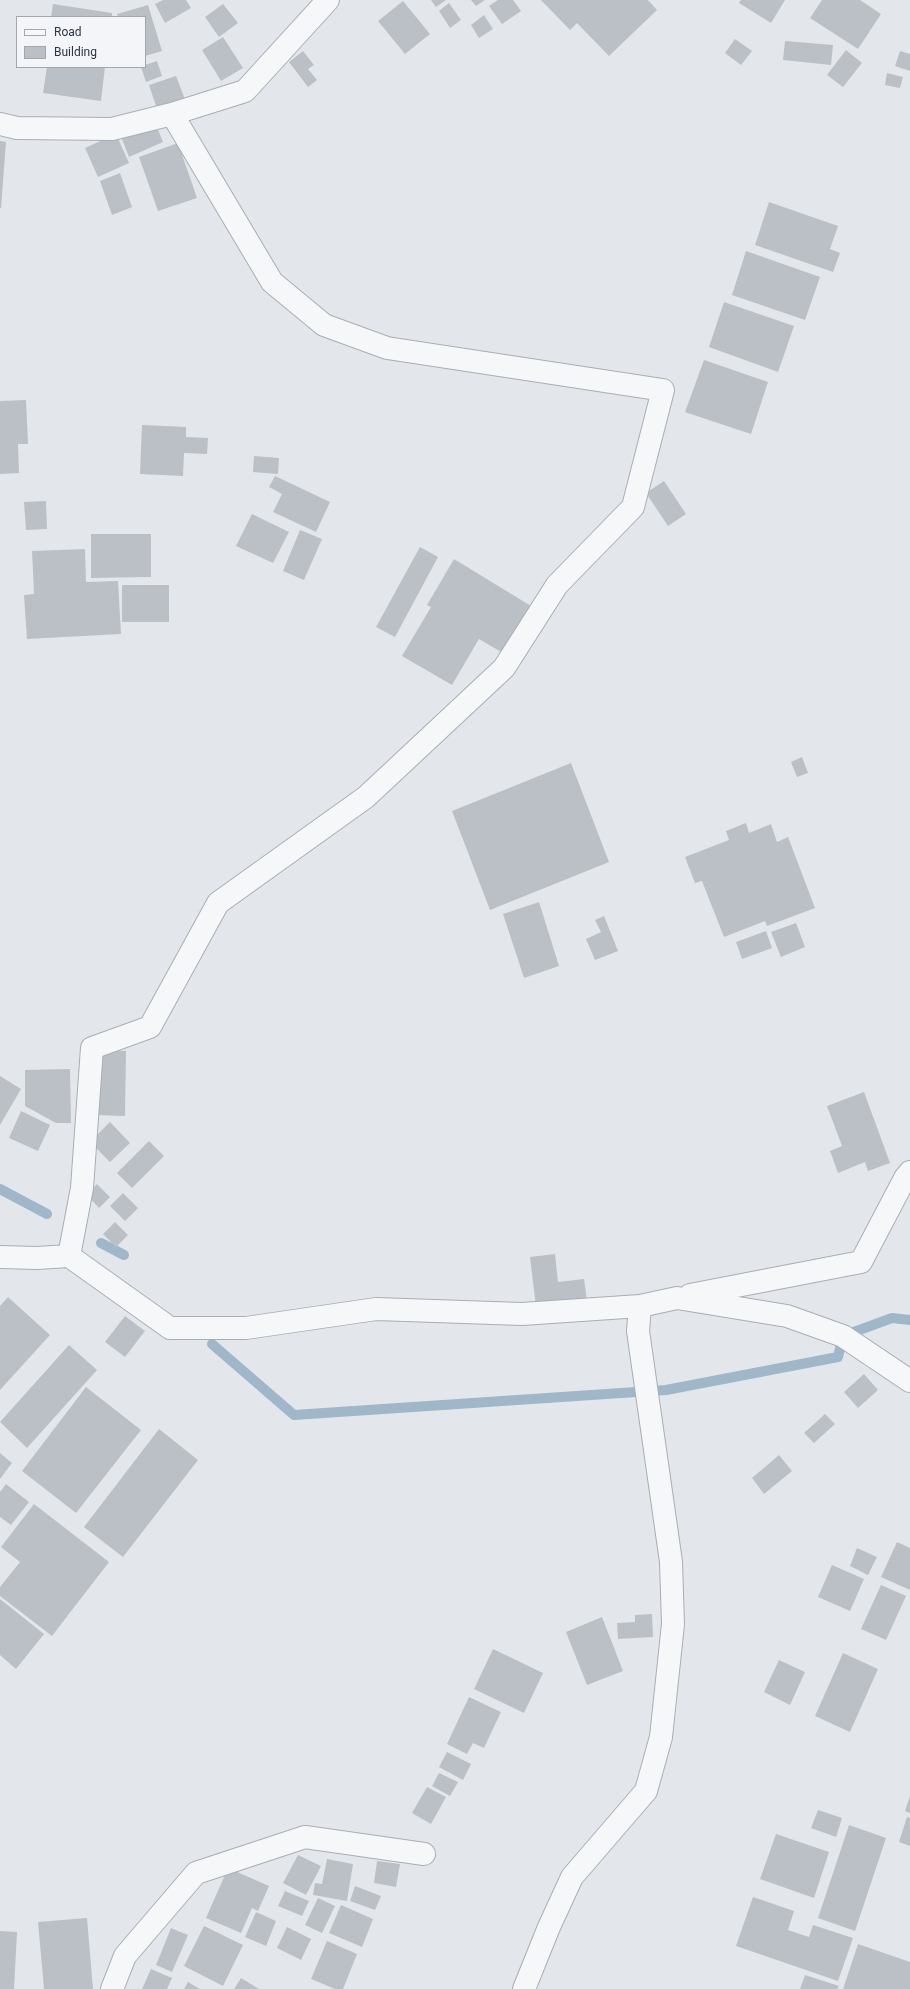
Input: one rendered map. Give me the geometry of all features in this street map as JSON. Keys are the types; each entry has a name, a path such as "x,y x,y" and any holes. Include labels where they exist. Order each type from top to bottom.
{"street":[{"path":"0,124 17,128 112,129 172,114 244,91 328,0"},
{"path":"69,1256 82,1188 92,1048 150,1027 218,903 366,797 504,668 557,585 633,506 663,390 387,348 324,326 272,282 172,114"},
{"path":"0,1257 37,1258 69,1256 170,1328 246,1328 376,1308 522,1314 640,1306 861,1262 905,1178 910,1172"},
{"path":"677,1298 787,1316 843,1336 910,1381"},
{"path":"524,1989 549,1927 572,1877 646,1791 662,1737 673,1624 671,1562 638,1331 640,1306"},
{"path":"112,1989 125,1956 196,1873 305,1837 424,1854"}],"building":[{"path":"163,0 186,0 191,8 165,23 155,4"},
{"path":"431,0 446,0 436,7"},
{"path":"471,0 485,0 476,6"},
{"path":"498,0 513,0 521,11 502,24 489,6"},
{"path":"541,0 648,0 657,10 609,56 577,23 570,30"},
{"path":"741,0 785,0 771,23 739,3"},
{"path":"822,0 860,0 881,14 858,49 810,18"},
{"path":"403,1 430,34 405,54 378,21"},
{"path":"449,3 461,20 450,28 439,11"},
{"path":"53,4 112,13 112,16 51,16"},
{"path":"223,4 238,23 219,37 205,17"},
{"path":"148,5 162,51 146,56 146,16 118,16 117,14"},
{"path":"484,15 493,29 479,38 471,25"},
{"path":"223,37 243,68 221,81 202,50"},
{"path":"735,39 752,51 741,65 725,53"},
{"path":"785,41 833,45 831,65 783,60"},
{"path":"846,50 862,63 843,87 827,75"},
{"path":"303,51 314,65 308,69 317,80 308,87 289,62"},
{"path":"900,51 910,54 910,71 895,66"},
{"path":"157,61 162,76 146,82 141,68 146,68 146,65"},
{"path":"47,68 105,68 101,101 43,93"},
{"path":"887,73 903,77 900,88 885,85"},
{"path":"176,76 186,102 158,112 149,85"},
{"path":"154,120 163,142 129,157 120,134"},
{"path":"116,134 129,163 98,177 85,148"},
{"path":"0,141 6,142 1,208 0,208"},
{"path":"178,143 197,198 158,211 139,157"},
{"path":"120,173 132,207 112,215 100,181"},
{"path":"769,202 838,226 830,249 840,253 833,272 755,245"},
{"path":"746,251 820,277 805,320 732,295"},
{"path":"724,302 794,326 778,372 709,347"},
{"path":"704,360 768,382 751,434 685,412"},
{"path":"26,400 28,444 18,444 19,473 0,474 0,401"},
{"path":"142,425 186,427 186,437 208,438 207,454 184,453 183,476 140,474"},
{"path":"254,456 279,458 278,474 253,472"},
{"path":"275,476 330,502 316,532 273,512 282,494 269,487"},
{"path":"664,481 686,514 668,526 646,493"},
{"path":"46,501 47,529 26,530 24,502"},
{"path":"252,514 289,532 273,563 236,546"},
{"path":"300,530 322,539 304,580 283,571"},
{"path":"91,534 151,534 151,577 91,578"},
{"path":"420,547 438,557 395,637 376,627"},
{"path":"85,549 86,582 118,581 121,634 27,639 24,595 34,594 32,551"},
{"path":"454,559 531,606 503,653 479,639 452,685 402,656 431,607 427,605"},
{"path":"122,585 169,585 169,622 122,622"},
{"path":"802,757 808,773 797,777 791,762"},
{"path":"571,763 609,862 490,910 452,811"},
{"path":"746,823 749,833 771,824 777,842 788,837 815,908 767,926 765,921 724,937 702,881 695,883 685,857 729,840 726,831"},
{"path":"539,902 559,966 524,978 503,914"},
{"path":"604,916 618,951 595,960 586,939 601,932 595,920"},
{"path":"796,923 805,947 781,957 771,932"},
{"path":"766,931 772,948 742,959 736,942"},
{"path":"94,1050 126,1051 125,1116 94,1115"},
{"path":"70,1069 71,1123 56,1123 25,1106 25,1070"},
{"path":"0,1076 21,1089 0,1125"},
{"path":"864,1092 890,1163 868,1171 865,1162 838,1173 830,1151 842,1146 827,1106"},
{"path":"21,1111 50,1125 38,1151 9,1138"},
{"path":"110,1122 130,1143 110,1162 90,1142"},
{"path":"149,1141 164,1156 132,1188 117,1173"},
{"path":"97,1184 110,1197 99,1208 87,1195"},
{"path":"123,1193 138,1208 125,1221 110,1206"},
{"path":"115,1222 128,1235 116,1247 103,1234"},
{"path":"555,1254 558,1282 584,1279 587,1300 536,1307 530,1257"},
{"path":"8,1297 50,1335 0,1390 0,1306"},
{"path":"125,1316 145,1331 125,1357 105,1342"},
{"path":"69,1345 97,1370 27,1448 0,1422"},
{"path":"864,1374 878,1390 858,1408 844,1392"},
{"path":"86,1387 141,1430 76,1513 22,1471"},
{"path":"825,1414 835,1424 814,1443 804,1433"},
{"path":"159,1429 198,1460 123,1557 84,1527"},
{"path":"0,1453 12,1463 0,1479"},
{"path":"779,1455 792,1471 764,1494 752,1478"},
{"path":"6,1484 29,1502 11,1525 0,1517 0,1492"},
{"path":"34,1504 109,1562 52,1636 0,1596 0,1587 20,1562 1,1547"},
{"path":"897,1542 910,1548 910,1590 881,1577"},
{"path":"857,1548 877,1557 868,1575 850,1566"},
{"path":"832,1565 864,1579 850,1611 818,1597"},
{"path":"881,1585 906,1596 886,1640 861,1629"},
{"path":"0,1599 44,1634 16,1669 0,1655"},
{"path":"652,1614 653,1637 618,1639 617,1623 635,1622 635,1615"},
{"path":"602,1617 623,1671 587,1685 566,1632"},
{"path":"493,1649 543,1673 524,1713 474,1689"},
{"path":"843,1653 878,1669 850,1732 815,1716"},
{"path":"779,1660 805,1672 790,1705 764,1692"},
{"path":"469,1697 501,1712 484,1748 473,1743 467,1754 447,1744"},
{"path":"447,1752 471,1764 463,1780 439,1767"},
{"path":"439,1773 458,1782 450,1796 432,1786"},
{"path":"427,1787 446,1797 431,1824 412,1813"},
{"path":"910,1796 910,1813 905,1811"},
{"path":"818,1810 842,1818 836,1837 811,1828"},
{"path":"907,1817 910,1818 910,1846 899,1842"},
{"path":"849,1825 886,1838 855,1931 818,1918"},
{"path":"776,1834 829,1852 814,1898 760,1879"},
{"path":"298,1855 321,1866 306,1895 283,1883"},
{"path":"327,1859 353,1864 347,1901 313,1895 315,1883 322,1884"},
{"path":"377,1861 400,1864 396,1887 374,1883"},
{"path":"228,1868 269,1886 258,1911 252,1908 241,1933 206,1918"},
{"path":"355,1886 381,1896 375,1910 350,1901"},
{"path":"285,1891 309,1901 302,1916 278,1906"},
{"path":"753,1897 794,1911 788,1930 809,1937 813,1925 853,1938 838,1981 736,1946"},
{"path":"318,1898 335,1906 322,1933 305,1925"},
{"path":"341,1905 373,1919 362,1947 329,1933"},
{"path":"256,1912 276,1921 266,1946 245,1937"},
{"path":"87,1918 93,1989 44,1989 38,1922"},
{"path":"204,1926 243,1945 223,1986 184,1966"},
{"path":"287,1927 311,1939 301,1960 277,1948"},
{"path":"171,1928 188,1935 172,1972 156,1965"},
{"path":"0,1931 17,1932 14,1989 0,1989"},
{"path":"327,1941 357,1954 343,1989 335,1989 311,1979"},
{"path":"858,1944 910,1962 910,1989 843,1989"},
{"path":"151,1969 172,1978 167,1989 142,1989"},
{"path":"805,1975 839,1986 837,1989 800,1989"},
{"path":"241,1978 259,1989 234,1989"},
{"path":"188,1982 200,1989 184,1989"}],"waterway":[{"path":"0,1189 47,1214"},
{"path":"101,1243 124,1255"},
{"path":"212,1344 294,1415 666,1390 838,1357 843,1336 892,1318 910,1320"}]}
